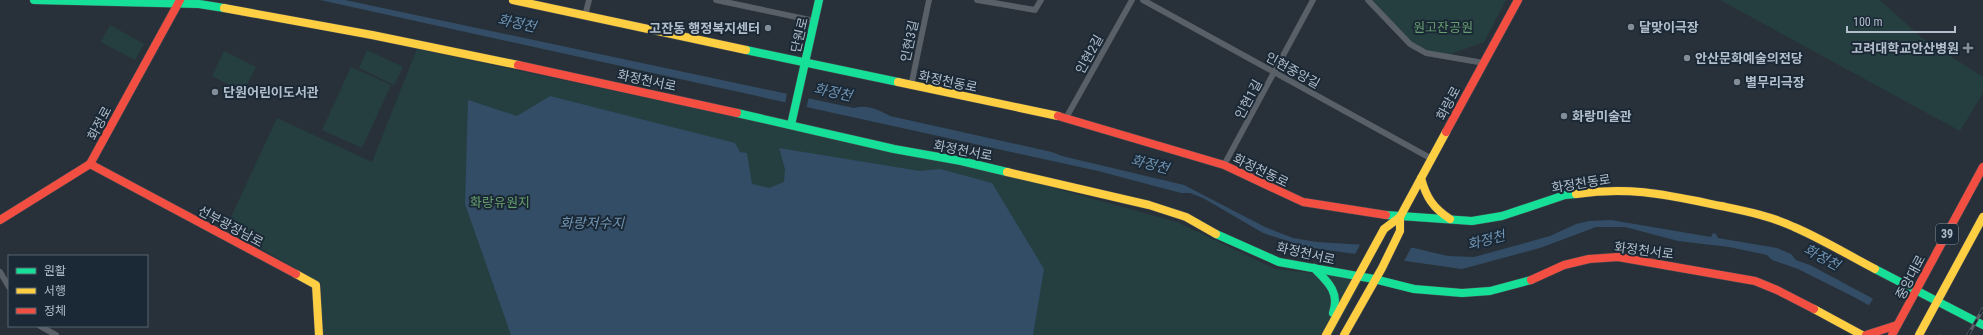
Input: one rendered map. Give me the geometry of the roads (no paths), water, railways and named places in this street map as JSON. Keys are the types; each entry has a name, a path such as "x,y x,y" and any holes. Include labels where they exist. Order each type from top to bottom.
{"street":[{"name":"화정천서로","path":"34,0 179,2 199,4 372,35 659,95 792,121 894,149 961,160 1149,205 1186,217 1217,234 1280,262 1374,279 1414,288 1462,294 1490,291 1528,281 1564,266 1589,259 1618,257 1755,281 1778,290 1862,335"},
{"name":"화정천동로","path":"513,0 806,61 911,86 1066,118 1224,165 1285,196 1303,202 1400,217 1472,220 1502,216 1565,195 1603,190 1660,193 1762,216 1793,226 1917,289 1983,325"},
{"path":"585,16 589,0"},
{"path":"716,0 815,21"},
{"name":"단원로","path":"792,121 819,0"},
{"name":"인현3길","path":"911,86 929,0"},
{"path":"977,0 1035,10 1041,0"},
{"name":"인현2길","path":"1066,118 1132,0"},
{"name":"인현중앙길","path":"1143,0 1432,159"},
{"name":"인현1길","path":"1224,165 1313,0"},
{"path":"1368,0 1410,44 1426,53 1484,63"},
{"name":"화랑로","path":"1326,335 1384,229 1400,217 1518,0"},
{"name":"화정로","path":"0,220 90,164 108,135 179,2"},
{"name":"선부광장남로","path":"90,164 316,285 318,335"},
{"name":"중앙대로","path":"1890,333 1897,325 1983,167"},
{"path":"1421,178 1425,196 1434,210 1451,220"},
{"name":"화랑로","path":"1344,335 1374,279 1382,268 1400,231 1400,217"},
{"name":"39","path":"1919,335 1983,217"},
{"path":"1313,268 1331,285 1337,298 1337,305 1330,319 1326,335"},
{"path":"0,272 8,285"},
{"path":"42,327 56,335"},
{"path":"1866,335 1890,333"}],"water":[{"path":"320,0 345,0 854,108 868,107 890,116 1052,152 1062,156 1184,185 1265,227 1293,238 1317,242 1414,248 1448,256 1474,257 1550,236 1576,224 1589,221 1611,220 1711,237 1713,233 1716,234 1718,238 1777,248 1791,254 1796,260 1810,265 1941,335 1923,335 1852,296 1798,269 1772,260 1767,255 1729,247 1678,241 1625,227 1596,227 1540,248 1462,269 1306,247 1263,233 1203,198 1190,193 1181,193 1098,171"},
{"name":"화랑저수지","path":"550,96 735,143 740,152 747,153 752,184 769,188 784,182 785,169 779,148 920,171 940,169 992,183 1044,269 1033,335 511,335 465,204 468,100 517,116"}],"railway":[{"path":"1968,335 1983,309"}],"place":[{"name":"달맞이극장","path":"1631,27"},
{"name":"고잔동 행정복지센터","path":"768,28"},
{"name":"고려대학교안산병원","path":"1968,48"},
{"name":"안산문화예술의전당","path":"1687,58"},
{"name":"별무리극장","path":"1737,82"},
{"name":"단원어린이도서관","path":"215,92"},
{"name":"화랑미술관","path":"1564,116"}],"water label":[{"name":"화정천","path":"517,23"},
{"name":"화정천","path":"833,92"},
{"name":"화정천","path":"1150,164"},
{"name":"화정천","path":"1486,240"},
{"name":"화정천","path":"1822,257"}],"park label":[{"name":"원고잔공원","path":"1443,27"},
{"name":"화랑유원지","path":"500,202"}]}
